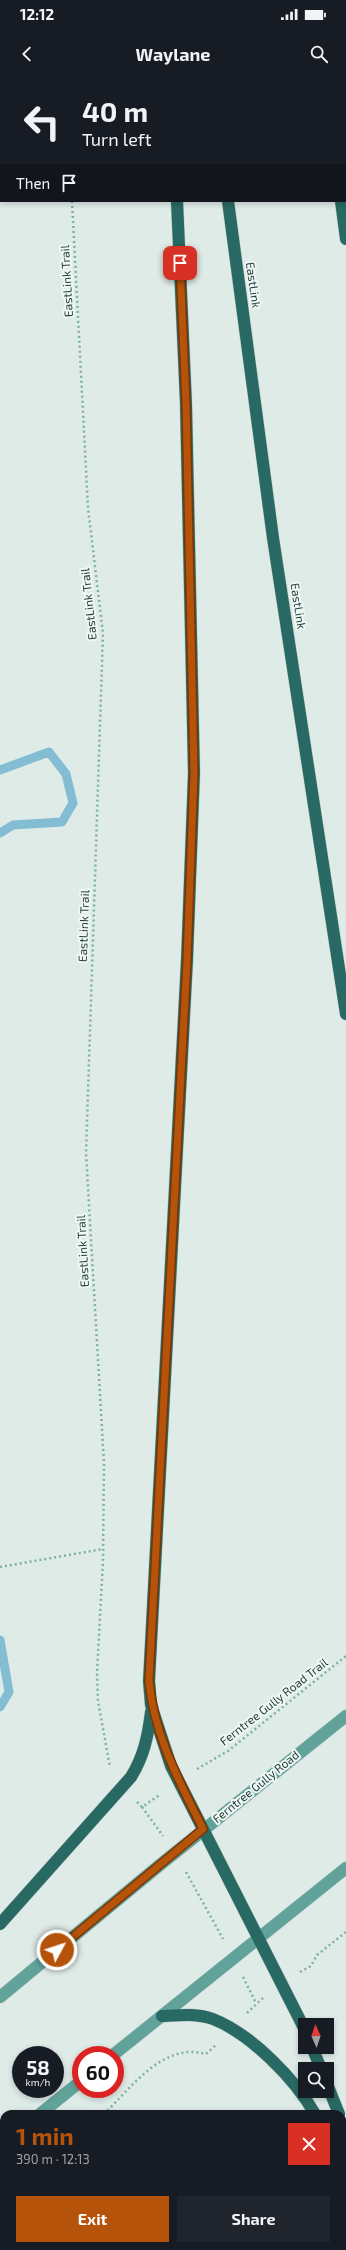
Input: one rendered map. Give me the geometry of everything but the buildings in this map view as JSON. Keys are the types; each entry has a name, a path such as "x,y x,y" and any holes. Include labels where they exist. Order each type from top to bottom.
{"highway":[{"path":"0,1924 120,1789 140,1762 149,1728 151,1705 149,1655 186,984 194,773 187,412 177,202"},
{"name":"EastLink","path":"228,202 275,546 346,1014"},
{"path":"341,202 346,239"},
{"path":"151,1705 159,1732 179,1782 299,2018"},
{"path":"162,2016 197,2015 214,2019 238,2033 261,2051 284,2073 307,2100 313,2110"},
{"path":"332,2098 337,2110"}],"main road":[{"name":"Ferntree Gully Road","path":"0,1997 203,1829 346,1716"},
{"path":"124,2046 346,1868"},
{"path":"45,2110 72,2088"}],"path":[{"name":"EastLink Trail","path":"72,202 88,508 102,633 86,1153 104,1463 103,1549"},
{"path":"0,1567 103,1549 98,1642 98,1701 110,1763 107,1777 142,1807 175,1852 234,1958 256,2004"},
{"name":"Ferntree Gully Road Trail","path":"142,1807 228,1751 346,1656"},
{"path":"108,2110 161,2061 174,2054 193,2050 206,2054"}],"waterway":[{"path":"0,770 49,752 66,774 73,803 62,822 13,825 0,833"},
{"path":"0,1640 9,1692 0,1707"}],"route":[{"path":"57,1950 203,1829 172,1766 159,1732 151,1705 149,1681 154,1551 187,960 194,773 193,652 186,404 180,263"}]}
